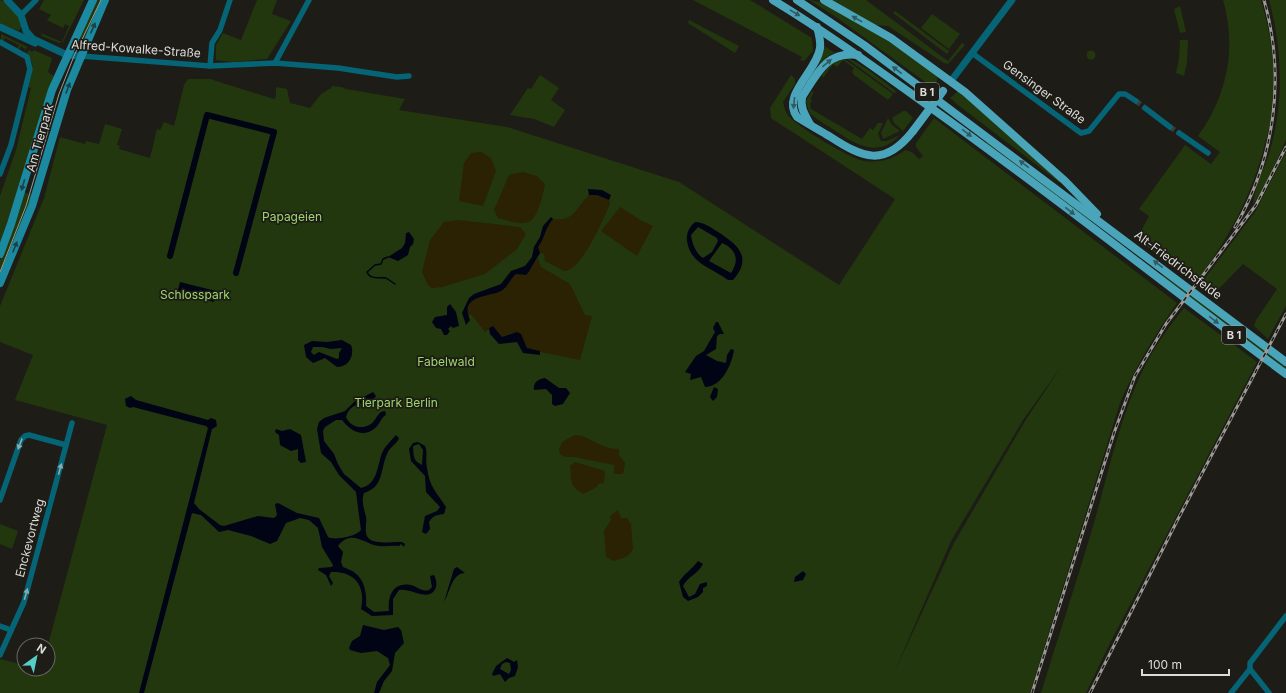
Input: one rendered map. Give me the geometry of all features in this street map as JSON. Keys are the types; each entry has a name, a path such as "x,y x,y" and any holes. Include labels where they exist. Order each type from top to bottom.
{"main road":[{"name":"Am Tierpark","path":"0,254 11,224 52,90 93,0"},
{"name":"Am Tierpark","path":"0,283 32,206 64,98 105,0"},
{"name":"B 1","path":"773,0 817,27 858,55"},
{"name":"Alt-Friedrichsfelde","path":"796,0 864,45 1107,226 1286,362"},
{"path":"824,0 891,38 951,81 1011,132 1065,181 1107,226"},
{"path":"817,27 820,37 818,54 794,96 792,104 793,111 797,117 851,150 865,155 876,156 890,152 908,137 951,81"},
{"path":"811,125 803,114 801,104 802,97 819,71 825,63 838,56 850,54 858,55"},
{"name":"Alt-Friedrichsfelde","path":"858,55 958,127 1286,374"}],"street":[{"name":"Alfred-Kowalke-Straße","path":"7,0 21,15 28,35 39,44"},
{"path":"21,15 36,0"},
{"name":"Alfred-Kowalke-Straße","path":"210,66 212,43 220,30 230,0"},
{"path":"275,63 309,0"},
{"path":"951,81 1012,0"},
{"name":"Alfred-Kowalke-Straße","path":"0,28 31,42 67,55 210,66 275,63 338,68 397,77 409,76"},
{"path":"0,42 24,56 30,62 30,69 11,145 0,174"},
{"name":"Gensinger Straße","path":"972,53 1081,133 1089,131 1119,94 1125,94 1136,101"},
{"path":"1145,108 1170,126"},
{"path":"1180,133 1208,153"},
{"name":"Enckevortweg","path":"0,655 24,602 72,423"},
{"path":"0,500 21,440 24,436 29,435 66,445"},
{"path":"1231,693 1250,669 1250,663 1286,616"},
{"path":"0,626 11,630"},
{"path":"1250,669 1270,693"}],"green space":[{"path":"0,0 7,4 17,14 22,26 19,31 0,24"},
{"path":"44,0 84,0 63,42 59,43 42,36 41,33 62,42 69,26 65,24 63,28 47,20 51,15 39,9"},
{"path":"96,0 103,0 84,42 77,39"},
{"path":"257,0 277,0 272,14 291,21 267,59 232,62 216,60 216,45 223,33 241,40"},
{"path":"693,0 750,0 812,38 813,51 804,61 800,60 802,57"},
{"path":"809,0 821,3 855,20 912,57 938,76 935,89 836,17"},
{"path":"831,0 866,0 948,61 962,43 965,45 948,64 944,63 888,26 874,25"},
{"path":"1223,0 1261,0 1269,31 1275,97 1261,160 1247,197 1219,250 1195,283 1137,239 1149,216 1139,209 1185,145 1211,164 1220,152 1198,136 1216,105 1227,71 1229,36"},
{"path":"1269,0 1286,0 1286,140 1265,186 1253,205 1258,183 1271,147 1280,92 1277,36"},
{"path":"1180,6 1186,32 1180,33 1174,9"},
{"path":"895,11 949,51 947,54 893,13"},
{"path":"932,14 960,34 949,49 921,28"},
{"path":"689,20 739,46 735,53 688,23"},
{"path":"1,34 27,47 24,53 25,49 21,46 19,50 17,49 19,45 5,38 3,41 1,40"},
{"path":"1180,40 1188,40 1187,62 1184,76 1176,73 1179,59"},
{"path":"823,45 835,53 819,64 823,53"},
{"path":"29,50 32,52 34,50 52,58 48,72 54,76 0,243 0,196 16,150 31,88 28,87 32,74 32,65 26,54"},
{"path":"1091,50 1096,55 1091,60 1086,55"},
{"path":"846,58 858,63 897,92 894,93"},
{"path":"835,60 843,60 837,67 833,64 823,78 822,75"},
{"path":"843,60 846,60 893,94 888,100 854,75 852,72 854,68"},
{"path":"540,75 559,88 551,100 565,110 554,127 534,119 510,115 528,88 531,89"},
{"name":"Tierpark Berlin","path":"791,75 795,79 795,84 783,102 787,114 800,126 836,149 858,159 865,161 876,161 886,160 905,150 912,152 919,159 923,156 916,147 916,143 934,118 1177,303 1146,352 1120,403 1030,693 0,693 0,659 16,663 16,677 56,677 56,637 50,637 107,425 15,400 33,355 0,342 0,306 44,198 60,137 85,144 86,141 99,144 105,124 122,129 117,145 120,146 119,149 150,158 157,129 160,130 164,122 174,126 184,85 188,79 210,79 274,99 276,97 276,87 287,89 290,103 310,108 321,94 332,86 342,87 346,89 405,99 399,110 507,127 679,182 839,285 895,199 771,118 770,108","holes":["1061,367 1025,421 954,543 894,673 951,541 1023,420"]},
{"path":"812,91 814,92 810,99 812,100 810,104 811,109 862,139 870,128 873,130 878,123 883,123 878,134 881,141 887,141 900,135 883,147 874,148 848,139 814,117 809,112 806,101"},
{"path":"958,91 1060,181 1059,182 950,98"},
{"path":"903,111 906,111 913,118 903,131 894,123 892,118"},
{"path":"888,118 892,125 900,131 883,139 881,133"},
{"path":"988,142 1091,219 1089,221 987,144"},
{"path":"1286,152 1286,306 1268,339 1254,326 1256,320 1277,289 1243,264 1212,296 1199,286 1255,212"},
{"path":"23,192 33,195 0,275 0,260"},
{"path":"1163,274 1286,366 1286,369 1162,276"},
{"path":"1184,308 1257,362 1110,643 1086,693 1041,693 1091,533 1125,413 1141,374 1155,348"},
{"path":"0,524 18,531 12,549 0,544"}],"sand":[{"path":"481,152 491,158 496,171 483,206 459,201 464,163 471,153"},
{"path":"523,172 537,176 545,184 537,212 530,221 526,223 498,218 494,210 509,175"},
{"path":"589,195 597,195 609,200 610,204 585,254 571,269 564,271 545,261 544,254 540,253 537,247 553,219 571,216"},
{"path":"620,207 653,226 637,256 601,231"},
{"path":"458,220 520,227 526,234 517,249 485,274 442,287 432,288 428,285 422,272 430,240 444,222"},
{"path":"538,258 541,267 570,284 585,315 592,316 580,360 531,350 527,348 524,341 512,333 502,337 493,326 485,332 471,314 468,316 470,303 480,297 504,288 516,274 526,275"},
{"path":"575,435 585,437 606,447 619,449 619,455 625,463 623,474 614,474 614,465 574,457 565,457 560,454 559,450 562,442"},
{"path":"575,462 605,471 604,483 598,484 597,487 583,494 578,491 573,485 571,479 570,466"},
{"path":"618,510 621,518 627,518 631,524 633,549 628,556 614,561 606,557 604,531 611,520 610,516"}],"shaded area":[{"path":"588,189 602,190 611,195 609,200 597,195 589,195"},
{"path":"551,217 553,219 538,247 540,253 528,273 526,275 516,274 501,291 477,298 472,301 468,312 470,320 466,325 462,313 469,298 474,294 501,284 511,271 525,266 532,257 534,247 540,237 543,226"},
{"path":"695,222 701,223 713,229 737,247 742,258 742,265 733,280 728,280 703,265 697,260 689,249 687,241 688,231","holes":["698,227 717,238 718,241 712,252 703,258 698,254 691,235","722,243 731,248 735,255 735,264 731,273 709,261"]},
{"path":"409,232 414,239 408,255 398,261 388,257 402,248 405,243 406,233"},
{"path":"180,282 216,291 214,302 177,294"},
{"path":"450,304 456,312 459,326 453,328 451,326 448,329 450,331 447,335 444,335 441,329 436,328 432,322 435,317 447,315 447,307"},
{"path":"716,322 718,322 724,334 717,336 716,349 706,355 717,361 726,363 727,355 731,349 734,350 731,362 725,374 716,383 705,387 701,377 690,380 691,374 685,372 696,356 704,351 715,332 713,328"},
{"path":"493,326 502,337 517,332 521,334 527,348 540,351 540,355 523,353 517,342 499,344 490,334 489,328"},
{"path":"342,340 351,345 352,353 348,363 337,367 325,358 313,363 306,357 304,345 312,341 327,342","holes":["313,347 331,349 342,348 339,353 339,358 337,359 319,352 314,355 311,352"]},
{"path":"545,378 559,388 566,388 570,393 563,404 555,406 552,404 552,395 546,389 534,390 536,381"},
{"path":"714,387 718,389 717,397 713,401 710,397"},
{"path":"373,392 376,396 373,399 356,405 348,411 346,417 353,425 364,427 371,424 381,412 385,411 386,415 378,425 369,432 359,433 346,425 342,420 336,420 325,427 323,431 324,441 334,454 344,474 361,488 367,486 374,479 383,450 396,435 398,437 399,439 387,454 378,482 375,487 364,493 363,502 366,517 366,533 371,540 376,542 402,542 405,544 404,547 401,544 399,546 379,546 358,539 348,538 338,546 343,552 341,562 343,567 354,572 361,580 366,593 366,606 374,612 389,611 389,599 391,594 397,587 402,585 414,586 423,590 429,590 432,587 430,576 434,575 436,587 433,592 425,595 399,590 393,599 393,615 372,616 361,609 362,593 357,582 352,577 339,572 331,572 329,576 333,583 331,586 326,575 318,570 319,568 332,567 333,565 322,547 318,528 309,520 300,518 286,523 277,541 270,544 251,536 228,530 219,532 201,515 192,513 144,693 139,693 208,428 206,426 133,407 130,408 126,406 125,399 131,396 136,400 208,420 211,418 216,420 217,426 212,429 194,503 199,509 220,525 224,526 258,516 274,518 277,515 275,504 278,503 297,513 319,518 328,537 340,538 350,536 361,530 356,492 339,475 331,462 321,453 317,429 319,422 324,418 345,411 354,402"},
{"path":"276,429 282,431 290,429 301,435 306,462 301,463 298,460 298,449 291,451 280,445 279,435 275,432"},
{"path":"418,442 425,446 428,475 434,489 446,507 444,514 435,516 429,522 430,529 426,534 422,532 425,516 437,511 440,507 426,492 425,476 411,461 409,449 413,443","holes":["419,444 423,450 422,465 415,459 413,446"]},
{"path":"698,561 703,564 683,586 689,597 695,594 700,584 707,582 707,586 703,588 703,592 698,597 688,601 683,597 679,582"},
{"path":"457,567 465,573 457,576 454,580 444,602 454,569"},
{"path":"803,571 806,574 803,580 794,582 795,577"},
{"path":"363,625 384,630 398,627 401,630 404,643 395,653 392,671 384,681 379,693 374,693 377,682 390,665 388,658 377,651 361,653 350,650 349,648 352,641 360,636"},
{"path":"507,658 514,662 517,660 518,667 515,676 509,678 505,682 500,674 493,676 492,674 496,666","holes":["506,662 510,663 511,670 509,674 500,669 502,664"]}],"waterway":[{"path":"170,256 207,115 274,132 236,273"},
{"path":"388,257 383,259 381,264 375,265 367,272 370,276 375,278 386,278 395,284"}],"tunnel":[{"path":"1136,101 1145,108"},
{"path":"1170,127 1179,133"}],"tram line":[{"path":"0,272 26,206 59,94 74,56 101,0"}],"railway":[{"path":"1235,227 1249,201 1260,173 1268,145 1273,116 1275,87 1274,58 1271,29 1264,0"},
{"path":"1032,693 1114,433 1135,376 1166,324 1256,205 1286,147"},
{"path":"1090,693 1177,521 1286,314"}],"park label":[{"name":"Papageien","path":"292,217"},
{"name":"Schlosspark","path":"195,295"},
{"name":"Fabelwald","path":"446,362"}]}
